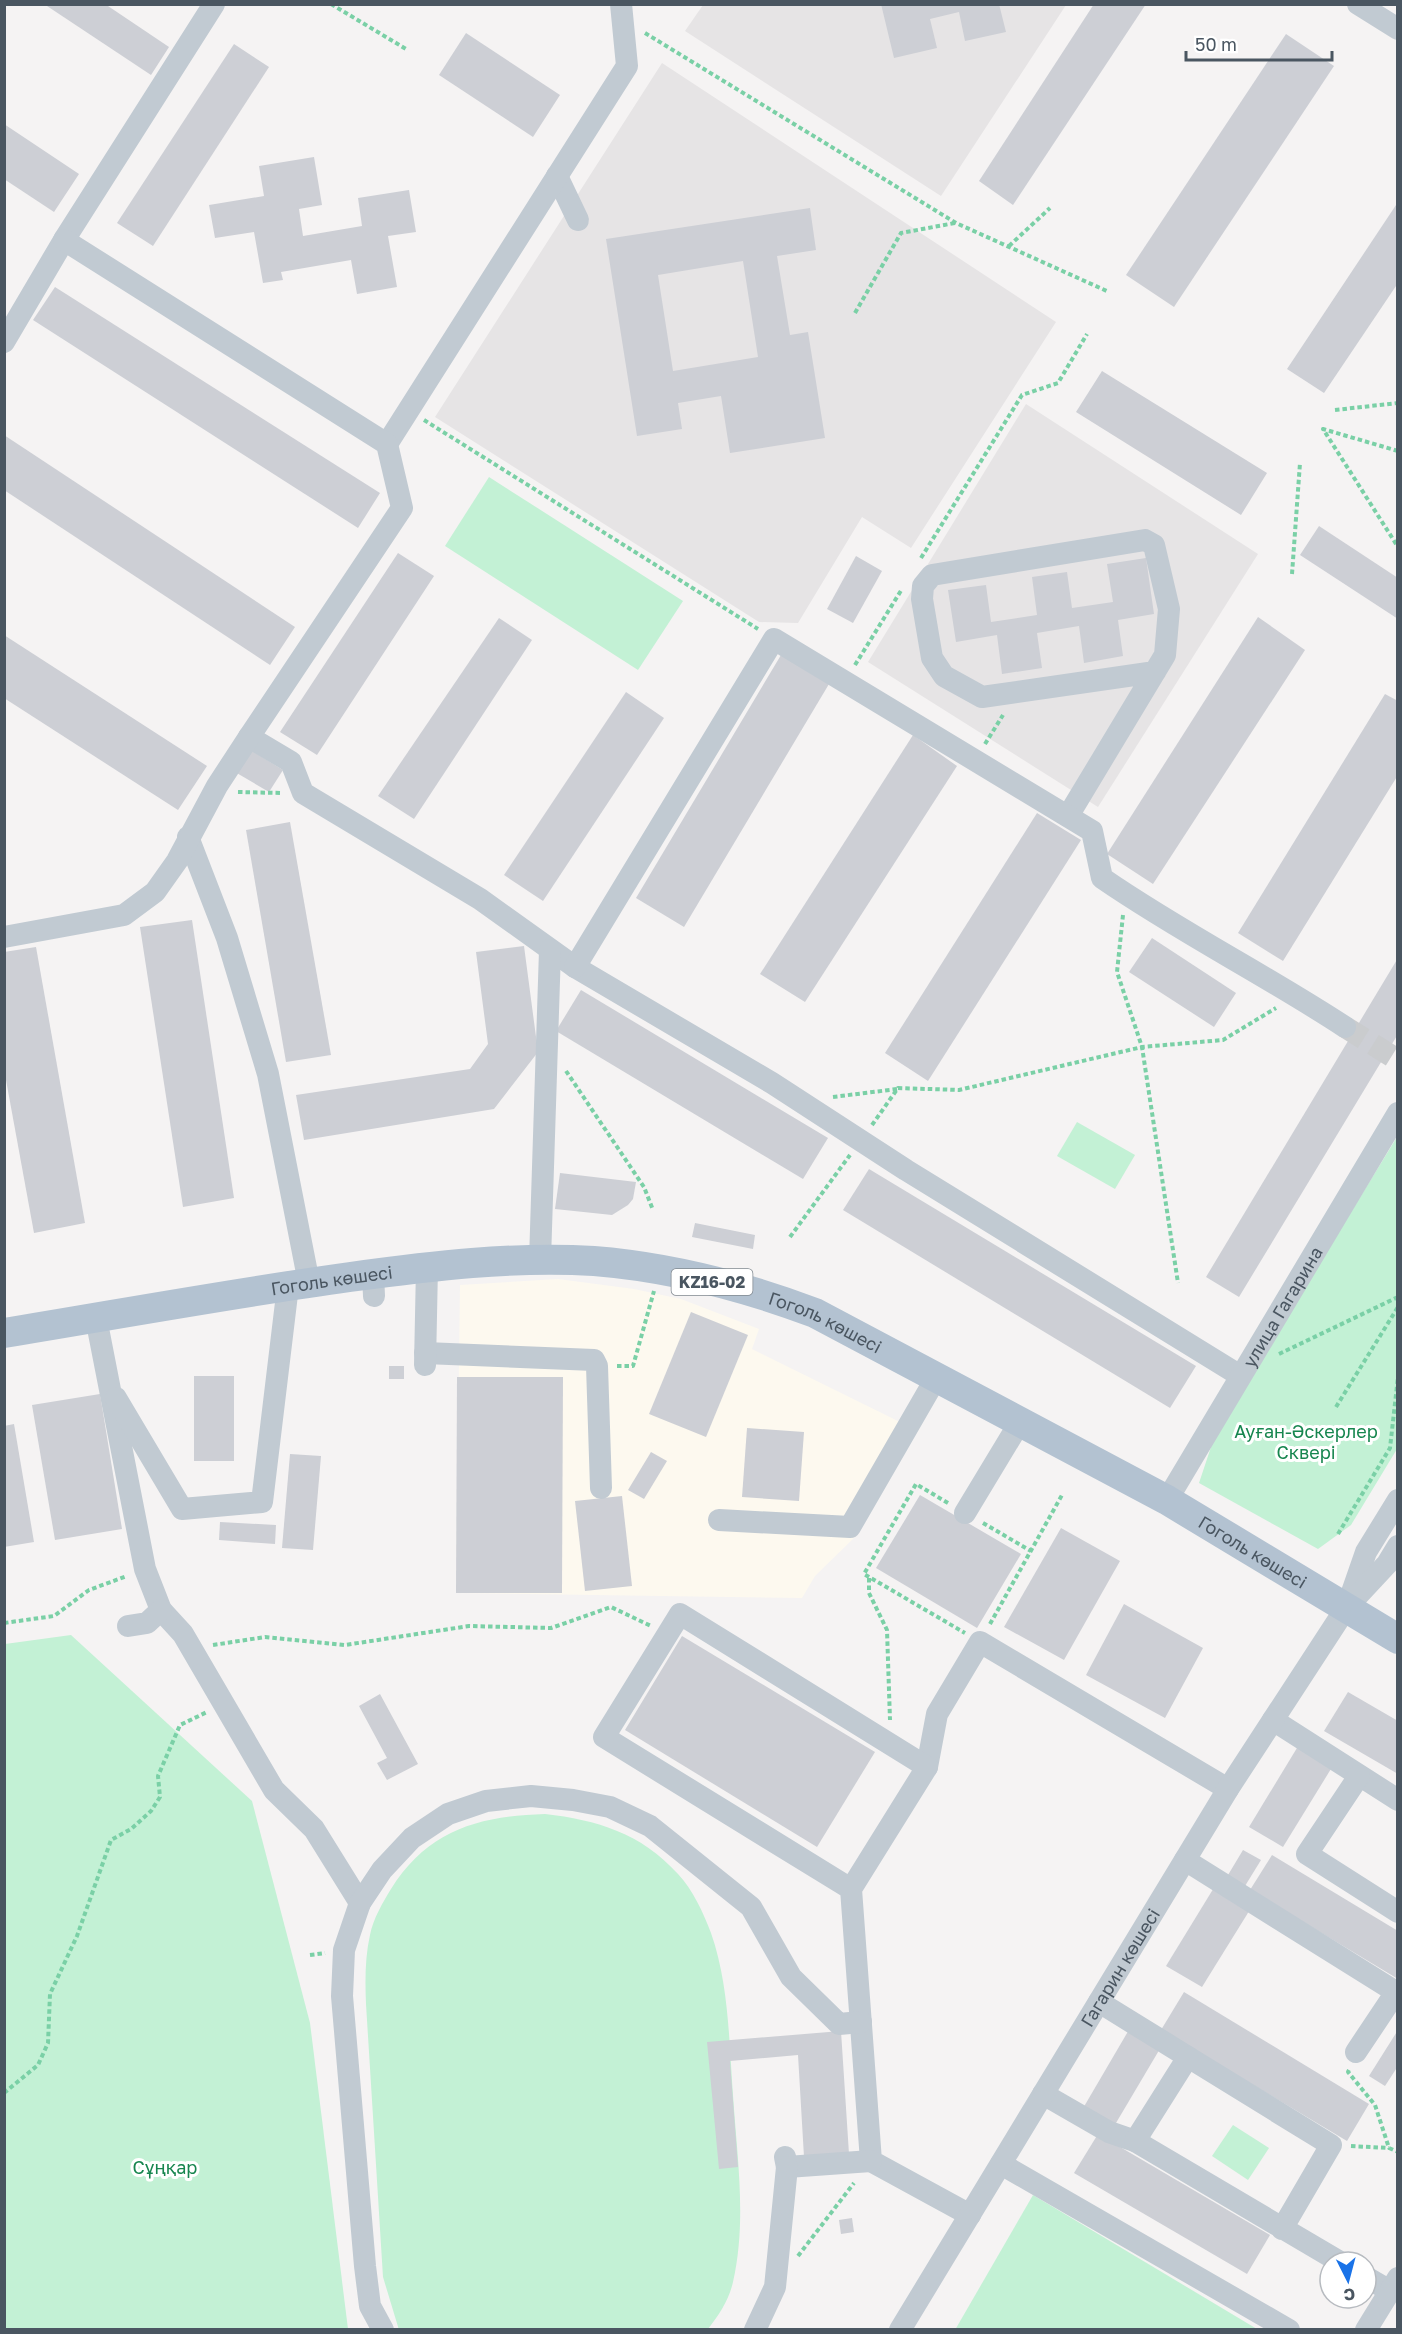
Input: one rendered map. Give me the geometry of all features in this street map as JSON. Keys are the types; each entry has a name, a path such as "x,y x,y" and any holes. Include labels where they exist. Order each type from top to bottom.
{"main road":[{"name":"Гоголь көшесі","path":"4,1333 299,1284 373,1285 427,1267 540,1260 596,1262 652,1270 782,1300 815,1313 1167,1500 1398,1640"}],"street":[{"path":"4,342 64,240 214,4"},
{"path":"1358,4 1398,29"},
{"path":"387,444 627,66 622,12"},
{"path":"557,176 578,220"},
{"path":"4,937 124,915 155,892 177,861 217,786 402,508 387,444 64,240"},
{"path":"1068,816 1155,672 1165,655 1169,609 1154,545 1145,540 932,575 923,586 922,599 932,658 944,676 982,697 1155,672"},
{"path":"575,967 774,639 1092,831 1102,878 1153,913 1297,995 1345,1027"},
{"path":"249,737 291,762 303,793 480,899 575,967 801,1102 1239,1375"},
{"path":"108,1385 182,1509 262,1502 299,1284 268,1074 227,938 188,837"},
{"path":"540,1260 550,950"},
{"name":"улица Гагарина","path":"1167,1500 1239,1375 1398,1113"},
{"path":"427,1267 425,1359 589,1358 597,1366 601,1488"},
{"path":"96,1318 145,1569 161,1610 183,1634 274,1790 314,1829 360,1903"},
{"path":"719,1520 850,1527 936,1378"},
{"path":"965,1513 1020,1422"},
{"name":"Гагарин көшесі","path":"1346,1608 1366,1552 1398,1500"},
{"name":"Гагарин көшесі","path":"900,2330 1228,1789 1346,1608 1387,1564 1398,1546"},
{"path":"128,1626 147,1623 161,1610"},
{"path":"851,1888 604,1737 680,1614 927,1767"},
{"path":"871,2161 851,1888 927,1767 937,1713 980,1641 1228,1789"},
{"path":"1274,1720 1398,1800"},
{"path":"1359,1776 1307,1854 1398,1912"},
{"path":"383,2330 370,2306 365,2266 342,1996 344,1950 360,1903 382,1870 412,1838 448,1814 486,1801 531,1796 573,1800 610,1807 650,1826 751,1907 791,1977 839,2024 861,2022"},
{"path":"1185,1860 1396,1992 1356,2052"},
{"path":"1099,2002 1332,2145 1282,2229"},
{"path":"1135,2141 1188,2058"},
{"path":"1044,2094 1109,2132 1135,2141 1319,2250"},
{"path":"755,2330 775,2287 786,2162 871,2161 970,2215"},
{"path":"1001,2164 1289,2330"},
{"path":"1366,2330 1394,2284 1378,2280"}],"path":[{"path":"331,4 406,49"},
{"path":"622,12 956,223 1110,292"},
{"path":"1009,246 1050,208"},
{"path":"855,313 901,233 956,223"},
{"path":"916,567 1022,395 1058,383 1087,334"},
{"path":"1335,410 1398,403"},
{"path":"408,410 774,639"},
{"path":"1398,451 1323,429 1398,547"},
{"path":"1292,574 1300,463"},
{"path":"846,681 904,586"},
{"path":"975,760 1017,692"},
{"path":"217,786 231,792 303,793"},
{"path":"1125,894 1118,972 1142,1047 1178,1283"},
{"path":"801,1102 898,1089 959,1090 1142,1047 1223,1040 1297,995"},
{"path":"546,1040 644,1187 653,1210"},
{"path":"790,1237 898,1089"},
{"path":"597,1366 633,1366 655,1284"},
{"path":"1269,1359 1398,1297"},
{"path":"1336,1407 1398,1308"},
{"path":"1338,1534 1390,1448 1398,1377"},
{"path":"1031,1551 916,1484 864,1574 980,1641 1031,1551 1062,1495"},
{"path":"4,1623 54,1616 89,1590 145,1569"},
{"path":"869,1577 869,1593 887,1630 891,1744"},
{"path":"191,1648 265,1637 345,1645 469,1626 551,1628 611,1607 668,1634"},
{"path":"4,2093 38,2065 48,2043 50,1994 77,1936 111,1840 131,1829 151,1811 160,1797 158,1776 180,1725 224,1705"},
{"path":"1356,2052 1348,2072 1375,2105 1389,2148"},
{"path":"1332,2145 1389,2148 1398,2152"},
{"path":"796,2258 871,2161"}],"shaded area":[{"path":"703,5 1066,5 941,196 685,31"},
{"path":"662,63 1056,322 911,548 862,517 798,623 759,622 435,417"},
{"path":"1026,404 1258,554 1098,807 868,662"},
{"path":"558,1279 634,1289 681,1299 759,1329 752,1349 908,1426 856,1536 815,1576 802,1598 456,1593 460,1285"}],"green space":[{"path":"489,477 683,601 638,670 445,546"},
{"path":"1077,1122 1135,1155 1115,1189 1057,1156"},
{"name":"Ауған-Әскерлер Сквері","path":"1397,1137 1397,1449 1351,1525 1318,1549 1199,1483 1216,1432"},
{"name":"Сұңқар","path":"71,1635 252,1801 310,2023 348,2329 5,2329 5,1644"},
{"path":"545,1814 600,1825 649,1848 678,1874 688,1887 711,1933 725,1993 740,2212 737,2259 731,2289 723,2307 708,2329 399,2330 383,2277 366,1995 366,1960 371,1929 385,1899 406,1869 421,1853 439,1840 477,1823 498,1818"},
{"path":"1233,2125 1269,2148 1248,2180 1212,2156"},
{"path":"1033,2195 1257,2329 955,2330"}],"building":[{"path":"44,4 105,4 169,47 151,75"},
{"path":"881,4 999,4 1006,32 965,41 959,12 930,19 937,48 894,58"},
{"path":"1094,4 1146,4 1013,205 979,181"},
{"path":"466,33 560,95 533,137 439,75"},
{"path":"1286,34 1334,66 1174,307 1126,275"},
{"path":"234,44 269,67 153,246 117,223"},
{"path":"4,124 79,174 54,212 4,179"},
{"path":"314,157 322,205 299,209 303,236 362,226 358,198 409,190 416,232 388,236 397,287 357,294 351,260 281,272 283,280 263,283 254,232 215,238 209,205 264,196 259,166"},
{"path":"1398,202 1398,283 1324,393 1287,369"},
{"path":"810,208 816,250 777,256 790,335 808,332 825,438 730,453 721,396 678,403 682,429 637,436 606,239","holes":["743,261 758,357 673,371 658,275"]},
{"path":"55,287 380,493 358,528 33,320"},
{"path":"1102,371 1267,473 1241,515 1076,412"},
{"path":"4,435 295,627 270,665 4,490"},
{"path":"1319,526 1398,578 1398,619 1300,555"},
{"path":"398,553 434,576 317,755 280,732"},
{"path":"856,556 882,571 853,623 827,609"},
{"path":"1146,558 1154,614 1118,620 1123,656 1084,663 1079,626 1037,633 1042,668 1002,674 997,635 956,642 948,590 986,585 991,622 1037,615 1032,577 1067,572 1072,608 1113,602 1107,564"},
{"path":"1258,617 1305,650 1153,884 1107,854"},
{"path":"499,618 532,640 414,819 378,796"},
{"path":"4,635 207,766 178,810 4,698"},
{"path":"781,655 829,684 684,927 636,898"},
{"path":"626,692 664,718 543,901 504,875"},
{"path":"1385,694 1398,701 1398,775 1283,961 1238,933"},
{"path":"913,735 957,766 805,1002 760,974"},
{"path":"249,749 283,770 269,792 235,772"},
{"path":"1037,813 1081,840 928,1081 885,1053"},
{"path":"290,822 331,1055 286,1062 246,830"},
{"path":"192,920 234,1198 183,1207 140,927"},
{"path":"1152,938 1236,993 1214,1027 1129,972"},
{"path":"524,946 538,1052 494,1109 304,1140 296,1095 470,1069 488,1044 476,952"},
{"path":"36,947 85,1223 34,1233 4,1069 4,952"},
{"path":"1398,958 1398,1034 1239,1297 1206,1277"},
{"path":"581,990 828,1138 803,1179 556,1031"},
{"path":"869,1169 1196,1366 1170,1408 843,1210"},
{"path":"560,1173 636,1182 633,1199 612,1215 555,1209"},
{"path":"695,1223 755,1235 753,1249 692,1237"},
{"path":"691,1312 748,1335 706,1437 649,1414"},
{"path":"389,1366 404,1366 404,1379 389,1379"},
{"path":"194,1376 234,1376 234,1461 194,1461"},
{"path":"457,1377 563,1377 562,1593 456,1593"},
{"path":"100,1394 122,1529 55,1540 32,1405"},
{"path":"14,1424 34,1542 4,1547 4,1426"},
{"path":"747,1428 804,1432 799,1501 742,1497"},
{"path":"651,1452 667,1461 644,1499 628,1490"},
{"path":"290,1454 321,1456 313,1550 282,1548"},
{"path":"920,1495 1021,1554 977,1628 876,1568"},
{"path":"622,1496 632,1586 585,1591 575,1501"},
{"path":"220,1522 276,1525 275,1544 219,1540"},
{"path":"1061,1528 1120,1561 1064,1660 1004,1627"},
{"path":"1124,1604 1203,1648 1165,1718 1086,1675"},
{"path":"682,1636 875,1752 817,1847 625,1730"},
{"path":"1348,1692 1398,1721 1398,1774 1324,1731"},
{"path":"380,1694 418,1764 387,1780 377,1763 387,1758 359,1706"},
{"path":"1300,1743 1334,1764 1283,1847 1249,1827"},
{"path":"1243,1850 1261,1860 1245,1886 1228,1875"},
{"path":"1272,1855 1398,1931 1398,1979 1250,1890"},
{"path":"1215,1886 1251,1908 1202,1987 1166,1966"},
{"path":"1184,1992 1369,2104 1347,2141 1161,2030"},
{"path":"1130,2028 1161,2047 1113,2128 1082,2110"},
{"path":"1398,2030 1398,2066 1385,2086 1369,2076"},
{"path":"841,2031 849,2154 804,2157 798,2055 730,2061 738,2167 719,2169 707,2042"},
{"path":"1098,2134 1270,2235 1247,2274 1074,2173"},
{"path":"852,2218 854,2232 841,2234 839,2220"}],"tunnel":[{"path":"1345,1027 1398,1060"}]}
